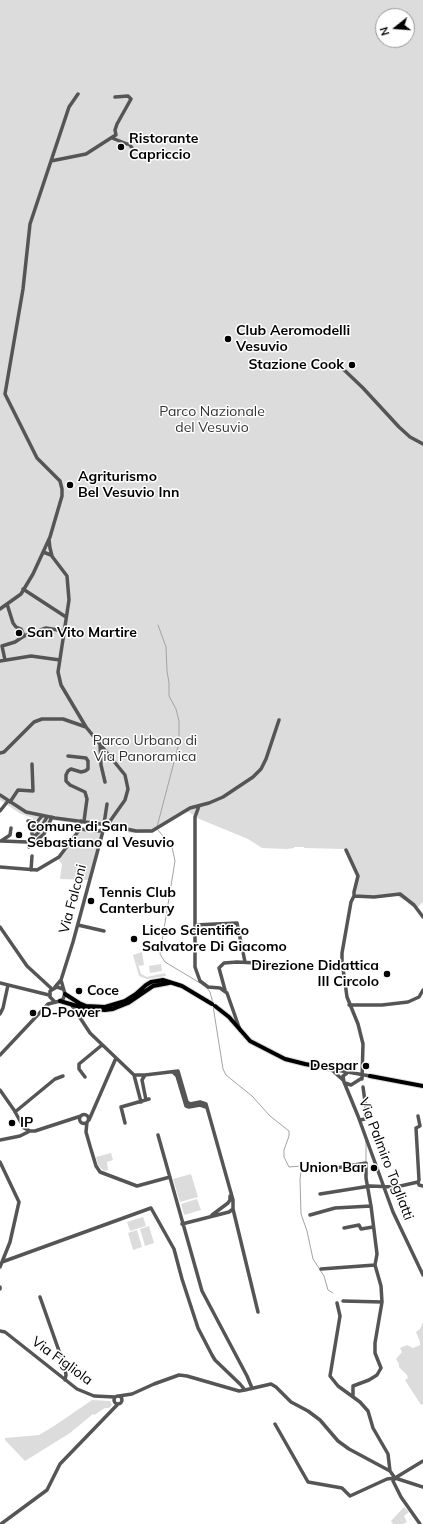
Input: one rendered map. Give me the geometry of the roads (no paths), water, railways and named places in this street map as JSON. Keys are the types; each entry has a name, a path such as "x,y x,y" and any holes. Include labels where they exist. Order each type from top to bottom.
{"main road":[{"path":"64,992 86,1006 105,1007 128,999 152,982 163,980 176,983 213,1005 229,1017 241,1033 250,1041 285,1059 331,1069"},
{"path":"60,1001 83,1008 98,1010 114,1009 128,1003 153,986 165,983 176,983"},
{"path":"370,1076 423,1086"}],"street":[{"path":"0,609 21,594 50,537 62,496 60,481 37,458 5,394 23,289 30,224 70,107 78,94"},
{"path":"51,161 86,154 116,135 115,127 131,99 128,96 115,97"},
{"path":"112,138 129,144 133,149"},
{"path":"339,365 363,388 398,427 410,437 423,444"},
{"path":"50,537 52,556"},
{"path":"43,552 52,556"},
{"name":"Via Falconi","path":"52,556 67,576 69,600 58,672 61,685 86,727 125,775 128,785 128,792 125,800 105,824 78,925 61,980 53,988"},
{"path":"23,590 66,617"},
{"path":"7,604 13,623 16,627 21,629 24,636"},
{"path":"5,660 2,646 15,642 24,636 46,628 64,631"},
{"path":"0,661 31,656 60,660"},
{"path":"0,753 4,752 34,722 42,718 63,719 86,727"},
{"path":"0,795 26,812 42,816 105,824 147,832 157,828 190,808 223,797 246,782 261,769 266,759 279,720"},
{"path":"100,744 101,765 105,782"},
{"path":"0,867 37,870 59,857 80,829 79,824 83,821 87,799 85,792 70,785 66,781 66,775 71,769 81,772 85,771 88,769 88,761 86,758 68,756"},
{"path":"0,811 18,790 33,791 32,764"},
{"path":"105,824 107,804"},
{"path":"199,806 195,817 195,967 200,981 208,986 225,990"},
{"path":"190,808 195,817"},
{"path":"34,836 32,829 42,816"},
{"path":"11,828 10,835 1,841 28,842 40,829 47,816"},
{"path":"30,847 44,834 52,817"},
{"path":"28,821 36,822"},
{"path":"89,830 92,828 91,823"},
{"path":"95,823 93,827 95,831"},
{"path":"80,829 103,831 115,826"},
{"path":"10,835 18,841"},
{"path":"331,1069 348,1085 355,1083 361,1076 363,1044 358,1024 349,1005 345,987 342,953 351,902 354,896 358,876 346,850"},
{"path":"31,870 32,856"},
{"path":"354,896 374,897 400,894 414,905 423,917"},
{"path":"195,925 237,923 245,962"},
{"path":"78,925 104,931"},
{"path":"0,927 27,966 53,988 59,987 64,992 63,999 48,1004"},
{"path":"241,1033 228,993 225,990 219,968 220,966 224,963 245,962 277,964"},
{"name":"Via Falconi","path":"61,980 64,992"},
{"path":"0,982 50,996 55,1002"},
{"path":"0,1014 3,1008 8,985"},
{"path":"0,1055 48,1004 53,988"},
{"path":"349,1005 382,1005 408,1002 419,997 423,990"},
{"path":"71,1004 90,1033 134,1074 141,1102"},
{"path":"81,1019 80,1012 83,1008"},
{"path":"85,1077 79,1069 80,1064 102,1045"},
{"path":"86,1132 88,1121 116,1058"},
{"path":"331,1069 361,1076 370,1076"},
{"path":"134,1074 145,1075 173,1071 178,1072 188,1103 202,1102 206,1104 230,1195 258,1312"},
{"path":"344,1081 343,1076 347,1073"},
{"path":"354,1074 356,1077 355,1083"},
{"path":"125,1123 121,1107 148,1100 142,1080 145,1075"},
{"path":"15,1112 55,1079 63,1076"},
{"name":"Via Palmiro Togliatti","path":"344,1081 360,1120 393,1212 423,1275"},
{"name":"Via Palmiro Togliatti","path":"350,1094 350,1089 355,1083"},
{"path":"137,1085 139,1087 143,1085"},
{"path":"360,1120 367,1116 363,1087"},
{"path":"0,1090 24,1128 30,1132"},
{"path":"0,1140 20,1136 83,1115 93,1110"},
{"path":"83,1115 88,1117 88,1121"},
{"path":"83,1115 79,1119 86,1132 96,1166 100,1172 137,1186 170,1177"},
{"path":"418,1116 420,1126 416,1128 418,1182"},
{"path":"71,1119 81,1123 88,1121"},
{"path":"158,1135 202,1291 252,1388"},
{"path":"418,1159 423,1157"},
{"path":"0,1162 2,1169 17,1195 19,1204 10,1242 0,1267"},
{"path":"330,1169 366,1163 376,1254 375,1265 381,1286 382,1302 375,1342 375,1353 381,1368 377,1375 370,1380 353,1386 353,1397"},
{"path":"320,1194 368,1186 396,1187 418,1182"},
{"path":"418,1182 419,1185 423,1186"},
{"path":"210,1216 228,1203 230,1200 230,1195"},
{"path":"310,1214 335,1208 371,1206"},
{"path":"2,1262 150,1208 174,1249 198,1328 212,1355 215,1360 245,1390"},
{"path":"182,1224 229,1212 233,1209"},
{"path":"344,1228 359,1225 361,1229 373,1227"},
{"path":"321,1269 375,1265"},
{"path":"40,1297 64,1368 66,1375 65,1380"},
{"path":"344,1301 382,1302"},
{"path":"337,1303 340,1316 330,1374 334,1381 365,1406 373,1428 388,1454 390,1471 394,1478 393,1481 401,1497 420,1524"},
{"name":"Via Figliola","path":"0,1331 5,1332 65,1380 84,1393 117,1400"},
{"path":"1,1524 47,1490 60,1464 114,1408 117,1400 160,1381 182,1375 239,1390 271,1384 291,1402 308,1411 320,1420 338,1441 349,1449 390,1471"},
{"path":"275,1424 308,1482 342,1488 350,1496 387,1478 394,1478 423,1487"},
{"path":"394,1478 423,1461"}],"waterway":[{"path":"157,827 179,743 179,721 176,709 169,696 166,647 158,625"},
{"path":"158,830 172,847 175,861 160,954 165,962 200,983"},
{"path":"207,988 210,992 213,1003"},
{"path":"213,1006 223,1069 226,1075 252,1096 270,1116 289,1131 289,1136 284,1150 284,1157 289,1167 302,1166 300,1179 301,1214 307,1231 313,1259 324,1276 328,1290 333,1293"},
{"path":"366,1141 366,1161"}],"place":[{"name":"Ristorante Capriccio","path":"121,147"},
{"name":"Club Aeromodelli Vesuvio","path":"228,339"},
{"name":"Stazione Cook","path":"352,365"},
{"name":"Agriturismo Bel Vesuvio Inn","path":"70,485"},
{"name":"San Vito Martire","path":"19,633"},
{"name":"Comune di San Sebastiano al Vesuvio","path":"19,835"},
{"name":"Tennis Club Canterbury","path":"91,901"},
{"name":"Liceo Scientifico Salvatore Di Giacomo","path":"134,939"},
{"name":"Direzione Didattica III Circolo","path":"387,974"},
{"name":"Coce","path":"79,991"},
{"name":"D-Power","path":"33,1013"},
{"name":"Despar","path":"366,1066"},
{"name":"IP","path":"12,1123"},
{"name":"Union Bar","path":"374,1168"}],"park label":[{"name":"Parco Nazionale del Vesuvio","path":"212,420"},
{"name":"Parco Urbano di Via Panoramica","path":"145,750"}]}
